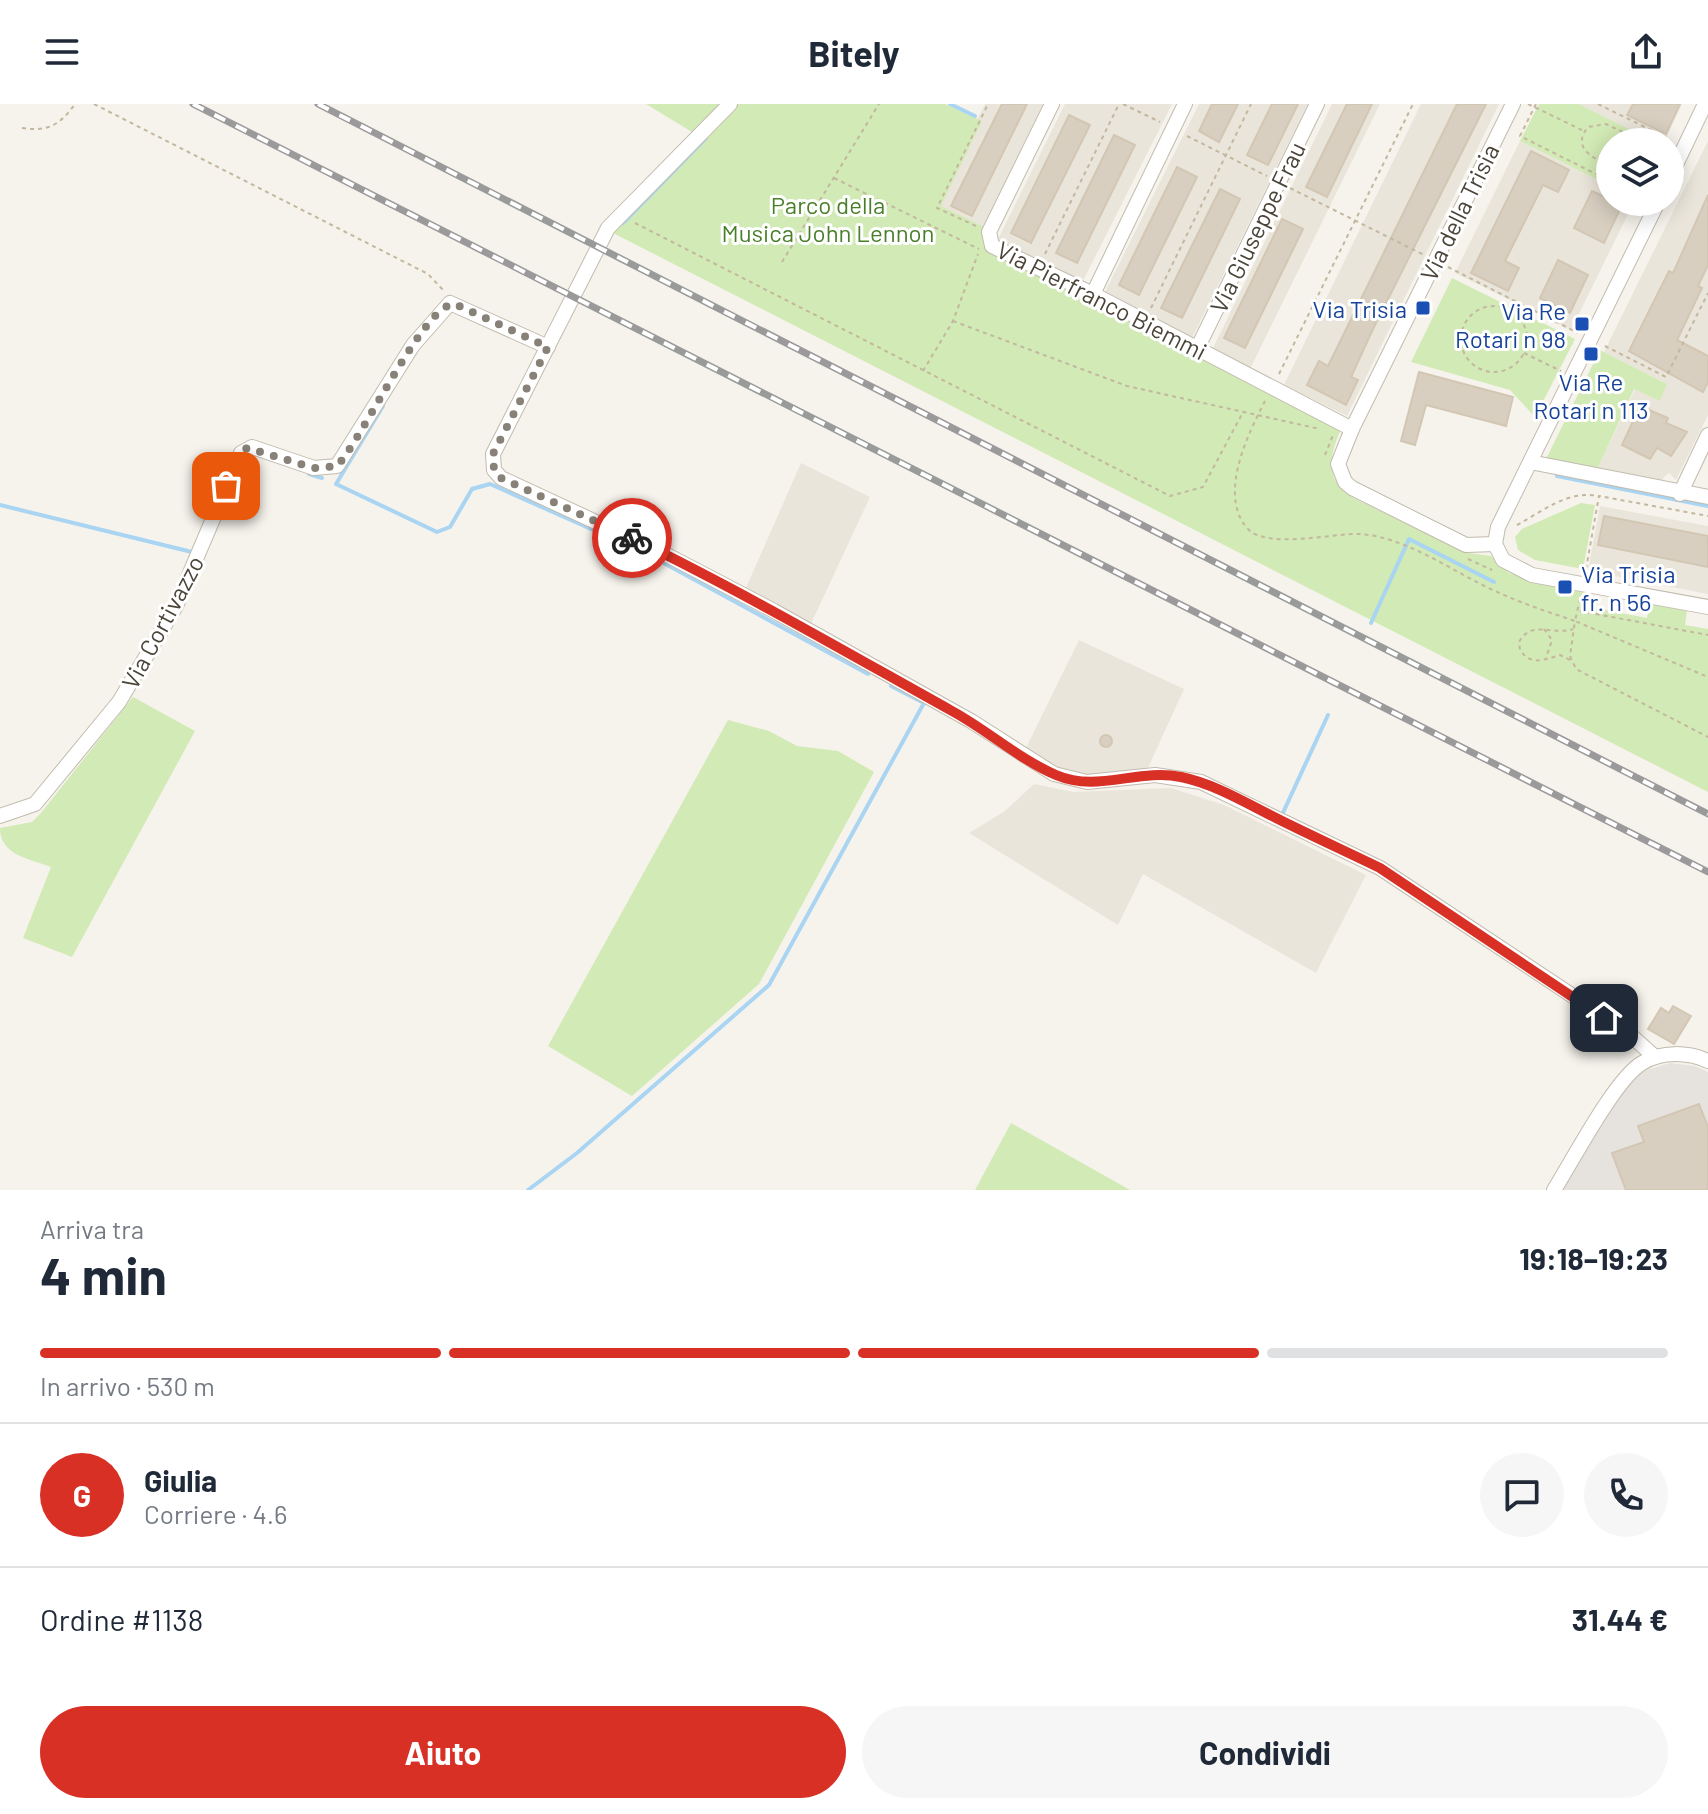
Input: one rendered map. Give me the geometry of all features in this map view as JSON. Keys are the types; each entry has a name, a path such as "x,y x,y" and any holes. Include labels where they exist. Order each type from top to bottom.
{"street":[{"path":"730,104 608,228 493,454 494,470 501,478 640,542 774,611 971,721 1054,774 1071,780 1097,782 1140,775 1179,776 1228,793 1380,868 1634,1038 1655,1057"},
{"name":"Via Pierfranco Biemmi","path":"1052,104 989,232 992,246 1093,294 1352,429"},
{"path":"1093,294 1185,104"},
{"name":"Via Giuseppe Frau","path":"1197,349 1317,104"},
{"name":"Via della Trisia","path":"1495,540 1466,545 1352,488 1345,482 1338,464 1352,429 1513,104"},
{"path":"1684,148 1705,104"},
{"path":"1651,216 1495,540 1511,566 1532,575 1708,607"},
{"path":"450,303 548,347"},
{"name":"Via Cortivazzo","path":"0,816 35,804 119,702 176,606 241,453 252,447 314,468 337,466 413,345 450,303"},
{"path":"1680,494 1708,435"},
{"path":"1530,462 1680,494 1708,497"},
{"path":"1554,1190 1625,1079 1642,1063 1655,1057 1678,1054 1708,1061"}],"path":[{"path":"22,128 38,131 53,127 62,122 75,104"},
{"path":"94,104 428,274 436,280 450,303"},
{"path":"782,262 879,104"},
{"path":"988,104 937,208 989,232"},
{"path":"1038,269 1121,104 1666,377 1708,293"},
{"path":"1144,322 1251,104"},
{"path":"1528,104 1584,131"},
{"path":"1598,104 1647,128"},
{"path":"1536,106 1520,136 1596,174"},
{"path":"1596,158 1586,153 1581,142 1584,131 1594,124 1614,128"},
{"path":"833,178 980,250 953,321 923,371"},
{"path":"636,224 1170,496 1203,487 1242,414"},
{"path":"1508,309 1513,300"},
{"path":"1491,306 1508,309 1524,324 1527,339 1524,353 1515,365 1494,372 1472,365 1462,351 1461,333 1475,311 1491,306"},
{"path":"953,321 1127,386 1319,429"},
{"path":"1524,353 1572,377"},
{"path":"1324,459 1335,432"},
{"path":"1495,540 1562,499 1581,493 1708,516"},
{"path":"1571,660 1575,621 1599,496"},
{"path":"1468,559 1495,571"},
{"path":"1578,610 1708,635"},
{"path":"1575,621 1708,677"},
{"path":"1543,629 1549,634 1552,647 1546,659"},
{"path":"1574,629 1563,633 1528,630 1519,642 1524,655 1539,661 1560,655 1571,660 1586,675 1708,737"}],"shaded area":[{"path":"985,104 1043,104 979,235 931,212"},
{"path":"1065,104 1172,104 1081,285 996,243"},
{"path":"1199,104 1308,104 1191,340 1103,296"},
{"path":"1332,104 1380,104 1250,369 1212,350"},
{"path":"1421,104 1499,104 1347,416 1284,385"},
{"path":"1579,104 1682,104 1671,128 1627,128"},
{"path":"1520,141 1596,179 1596,216 1627,216 1571,330 1455,273"},
{"path":"1708,141 1708,415 1676,480 1669,473 1663,478 1664,486 1596,472 1635,389 1667,384 1604,352 1671,216 1684,216 1684,190"},
{"path":"801,463 870,497 810,626 745,590"},
{"path":"1600,506 1708,526 1708,594 1588,571"},
{"path":"1079,640 1184,689 1147,770 1105,779 1067,775 1025,750"},
{"path":"1034,784 1073,792 1171,788 1224,805 1366,875 1316,973 1143,874 1118,925 969,833 1005,811"},
{"path":"1670,1063 1695,1066 1708,1072 1708,1190 1561,1190 1627,1083 1643,1071"}],"green space":[{"path":"646,104 720,104 692,132"},
{"name":"Parco della Musica John Lennon","path":"735,104 945,104 982,121 941,206 984,227 984,242 991,252 1341,429 1332,458 1333,476 1337,484 1353,498 1469,553 1491,556 1509,573 1586,593 1584,606 1647,618 1650,604 1687,611 1685,625 1708,629 1708,792 611,232"},
{"path":"1539,104 1579,104 1627,128 1596,128 1596,179 1520,141"},
{"path":"1452,278 1575,339 1535,417 1510,390 1411,362"},
{"path":"1600,350 1667,384 1660,401 1634,389 1596,472 1546,459"},
{"path":"1581,503 1595,505 1583,569 1535,560 1518,550 1515,537 1522,529"},
{"path":"133,697 195,731 72,957 23,938 51,867 11,851 1,837 0,828 32,822"},
{"path":"728,720 769,731 797,746 838,751 874,772 759,984 632,1096 548,1046"},
{"path":"1011,1123 1130,1190 975,1190"}],"building":[{"path":"1002,104 1027,104 972,216 951,206"},
{"path":"1212,104 1238,104 1219,142 1199,131"},
{"path":"1272,104 1298,104 1268,165 1247,155"},
{"path":"1347,104 1372,104 1327,197 1306,187"},
{"path":"1457,104 1486,104 1373,329 1351,377 1358,380 1346,405 1307,385 1319,361 1328,366"},
{"path":"1633,104 1680,104 1669,128 1654,128 1627,115"},
{"path":"1069,115 1090,125 1031,243 1011,233"},
{"path":"1114,135 1135,145 1077,263 1056,253"},
{"path":"1531,151 1569,170 1558,192 1543,185 1505,261 1519,268 1508,291 1471,273"},
{"path":"1177,167 1197,177 1139,295 1119,285"},
{"path":"1220,189 1240,199 1182,318 1161,308"},
{"path":"1592,191 1596,193 1596,216 1617,216 1604,243 1574,228"},
{"path":"1708,195 1708,265 1698,286 1702,288 1677,340 1708,356 1708,382 1703,392 1629,351 1669,271 1673,273"},
{"path":"1282,219 1303,229 1245,348 1224,338"},
{"path":"1558,260 1588,275 1570,313 1540,298"},
{"path":"1419,372 1513,397 1506,426 1426,405 1415,445 1401,441"},
{"path":"1640,406 1668,418 1666,423 1687,432 1671,456 1657,448 1650,459 1622,445"},
{"path":"1604,516 1708,536 1708,567 1598,545"},
{"path":"1106,735 1112,741 1106,747 1100,741"},
{"path":"1673,1006 1691,1016 1674,1044 1648,1029 1661,1008 1669,1013"},
{"path":"1699,1104 1708,1127 1708,1190 1626,1190 1612,1153 1644,1142 1638,1126"}],"waterway":[{"path":"950,104 975,116"},
{"path":"623,223 706,138"},
{"path":"383,406 336,484 437,532 450,527 472,489 490,484 627,545"},
{"path":"309,474 322,478"},
{"path":"1557,476 1708,506"},
{"path":"0,505 192,552"},
{"path":"1371,623 1409,539 1494,582"},
{"path":"649,555 868,674"},
{"path":"891,686 924,703"},
{"path":"528,1190 577,1153 769,985 924,703"},
{"path":"1281,817 1328,715"}],"railway":[{"path":"193,104 1708,872"},
{"path":"318,104 1708,814"}],"way so far":[{"path":"226,486 241,453 252,447 314,468 326,470 337,466 413,345 444,306 450,303 548,347 493,454 494,470 501,478 632,538"}],"place":[{"name":"Via Trisia","path":"1423,308"},
{"name":"Via Re Rotari n 98","path":"1582,324"},
{"name":"Via Re Rotari n 113","path":"1591,354"},
{"name":"Via Trisia fr. n 56","path":"1565,587"}],"route":[{"path":"632,538 848,652 971,721 1054,774 1087,782 1108,782 1140,775 1179,776 1201,782 1380,868 1604,1018"}]}
